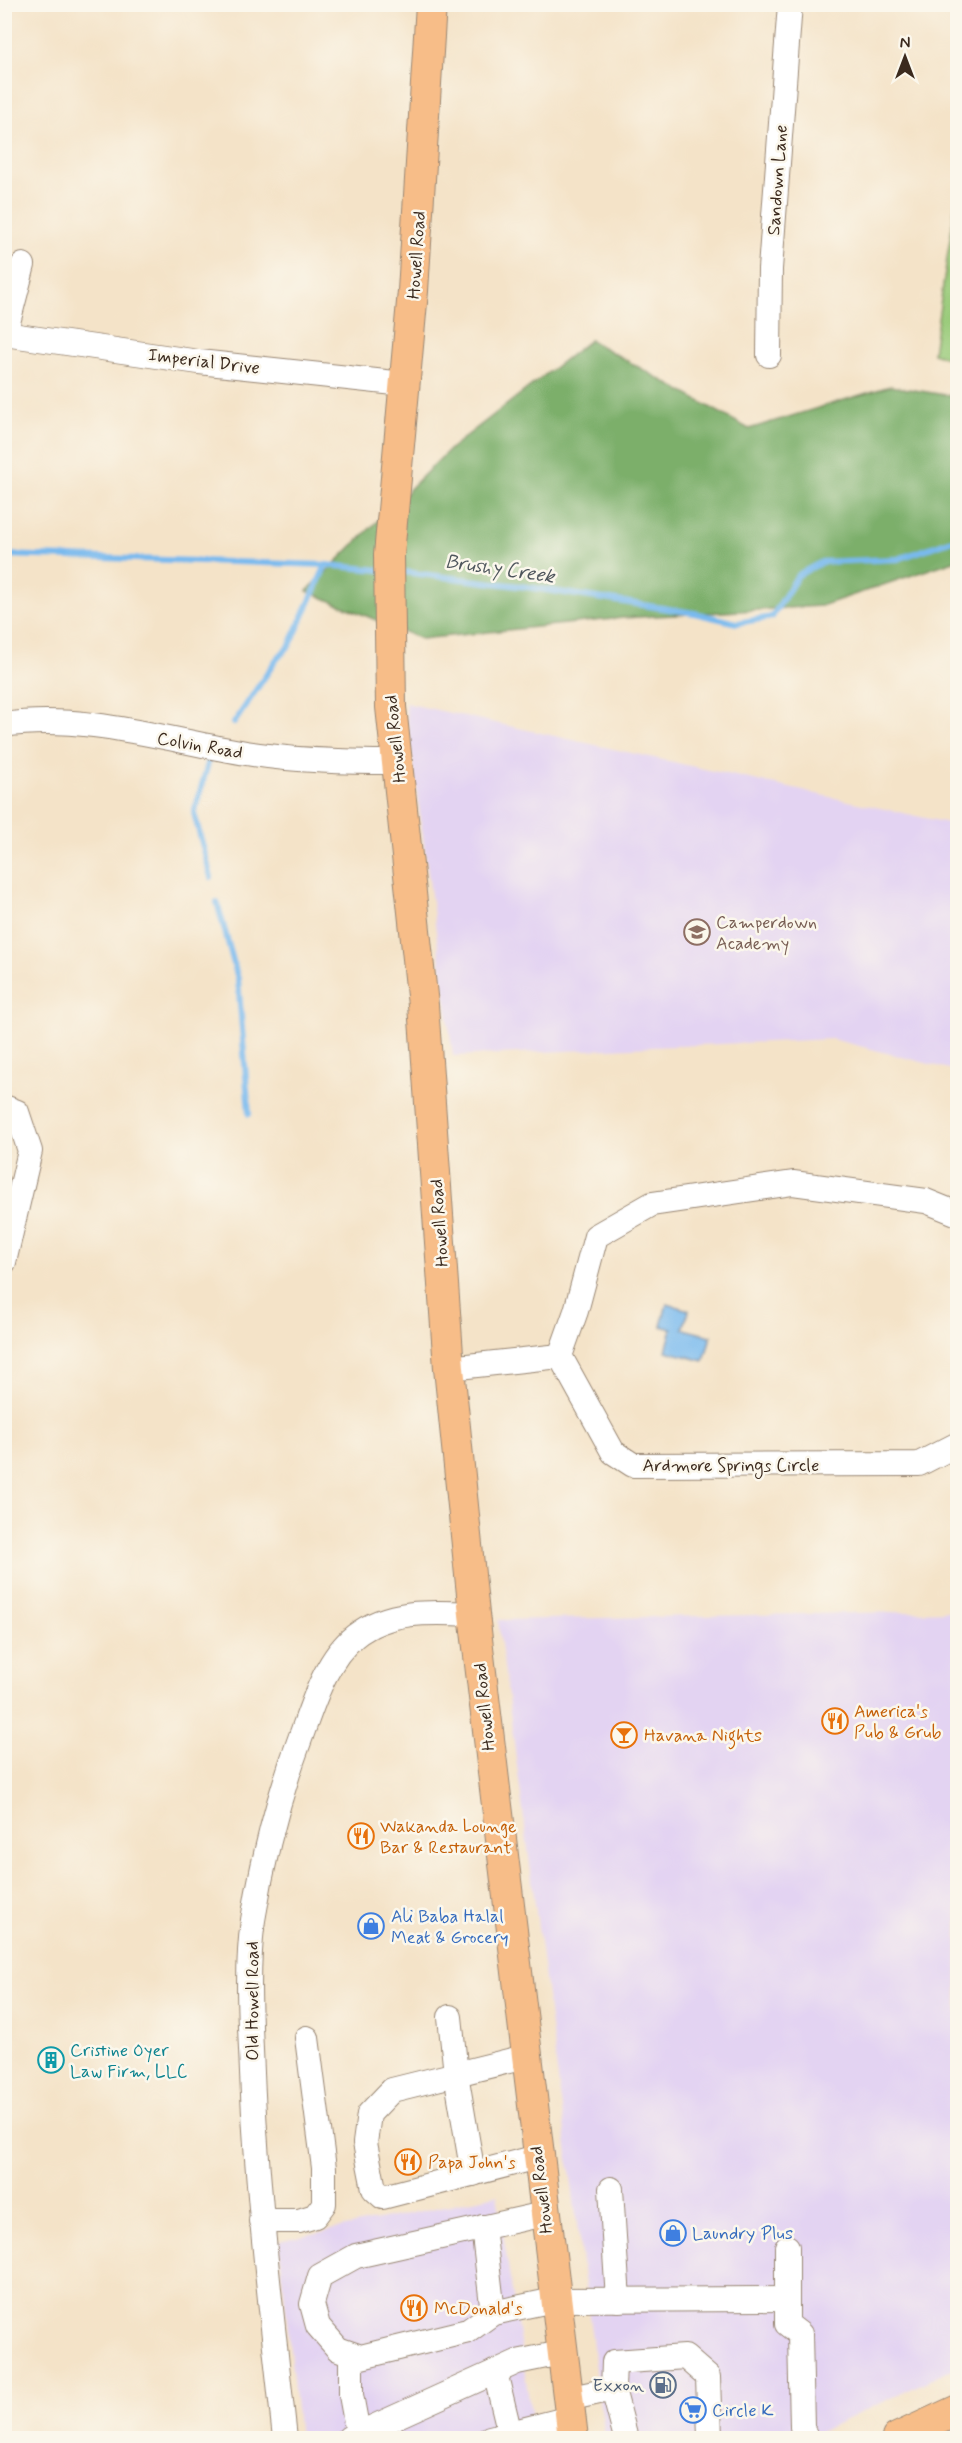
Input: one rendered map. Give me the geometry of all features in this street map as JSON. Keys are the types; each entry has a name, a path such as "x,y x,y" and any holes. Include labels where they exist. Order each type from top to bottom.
{"main road":[{"name":"Howell Road","path":"431,4 425,134 392,519 389,633 391,707 423,1005 449,1368 474,1614 554,2300 570,2418"},
{"path":"897,2439 957,2410"}],"street":[{"name":"Sandown Lane","path":"769,355 770,269 790,4"},
{"path":"5,334 23,265"},
{"name":"Imperial Drive","path":"5,334 199,362 404,384"},
{"name":"Colvin Road","path":"4,725 47,722 81,724 254,754 331,762 397,762"},
{"path":"4,1107 18,1112 30,1151 4,1262"},
{"path":"449,1368 560,1356 576,1311 596,1236 652,1204 793,1183 926,1201 957,1215"},
{"name":"Ardmore Springs Circle","path":"560,1356 613,1452 633,1465 919,1464 957,1444"},
{"name":"Old Howell Road","path":"285,2439 255,2165 249,1984 253,1922 268,1841 290,1765 315,1697 345,1645 356,1635 380,1622 413,1612 474,1614"},
{"path":"450,2017 456,2074 473,2174"},
{"path":"261,2221 299,2221 315,2216 324,2204 324,2168 307,2038"},
{"path":"525,2057 392,2090 369,2114 365,2144 374,2189 383,2197 537,2157"},
{"path":"611,2189 618,2300"},
{"path":"544,2214 356,2256 321,2276 312,2304 318,2326 338,2349 361,2357 468,2331 494,2313 554,2300 788,2299"},
{"path":"483,2227 494,2313"},
{"path":"787,2247 788,2324 800,2334 802,2427 806,2439"},
{"path":"351,2354 351,2395 356,2437 388,2430 517,2361 561,2353"},
{"path":"626,2439 613,2389 614,2361 685,2357 708,2378 710,2439"},
{"path":"495,2372 503,2436 570,2418 613,2389"}],"shaded area":[{"name":"Camperdown Academy","path":"405,703 957,825 957,1071 832,1039 453,1056"},
{"path":"957,1611 957,2367 807,2438 605,2438 498,1620"},
{"path":"497,2195 535,2438 299,2438 279,2241"}],"green space":[{"path":"957,192 957,361 933,353"},
{"path":"590,340 749,429 890,386 957,397 957,560 821,606 623,618 421,639 307,591 451,448"}],"water":[{"path":"667,1304 689,1310 683,1329 711,1336 704,1361 666,1351 672,1329 661,1326"}],"waterway":[{"name":"Brushy Creek","path":"396,571 527,587 694,613 737,623 772,617 798,575 822,562 898,559 958,538"},
{"name":"Brushy Creek","path":"4,555 326,565 380,570"},
{"path":"234,723 276,660 290,645 326,565"},
{"path":"209,760 194,813 211,877"},
{"path":"217,902 238,979 249,1114"}],"place":[{"name":"Camperdown Academy","path":"697,932"},
{"name":"America's Pub & Grub","path":"835,1721"},
{"name":"Havana Nights","path":"624,1735"},
{"name":"Wakanda Lounge Bar & Restaurant","path":"361,1836"},
{"name":"Ali Baba Halal Meat & Grocery","path":"371,1926"},
{"name":"Cristine Oyer Law Firm, LLC","path":"51,2060"},
{"name":"Papa John's","path":"408,2162"},
{"name":"Laundry Plus","path":"673,2233"},
{"name":"McDonald's","path":"414,2308"},
{"name":"Exxon","path":"663,2385"},
{"name":"Circle K","path":"693,2410"}]}
